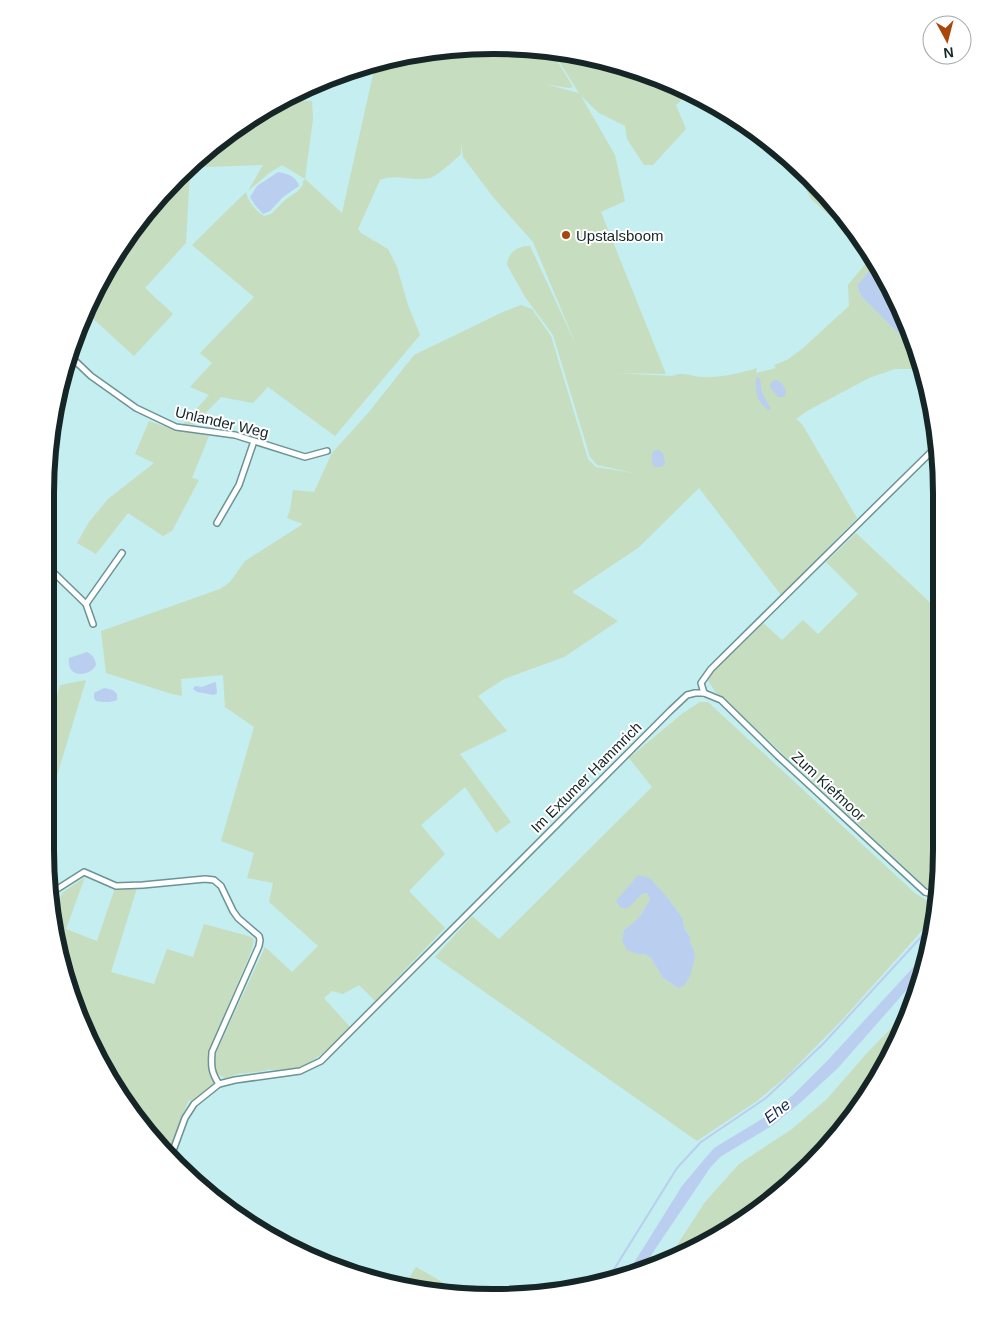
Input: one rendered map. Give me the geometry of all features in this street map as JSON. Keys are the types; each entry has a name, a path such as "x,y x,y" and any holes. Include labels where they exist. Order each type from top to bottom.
{"street":[{"name":"Unlander Weg","path":"75,360 91,376 136,408 176,428 235,435 305,457 328,451"},
{"path":"217,523 239,485 254,441"},
{"path":"704,693 701,683 711,669 931,452"},
{"path":"86,604 122,553"},
{"path":"54,573 86,604 93,624"},
{"name":"Im Extumer Hammrich","path":"219,1084 300,1071 321,1061 670,710 688,695 695,692 704,693"},
{"name":"Zum Kiefmoor","path":"704,693 721,700 778,756 925,892 930,894"},
{"path":"56,890 84,872 116,886 205,879 214,880 221,886 238,918 259,936 259,946 212,1052 211,1066 219,1084 194,1104 186,1118 173,1150"}],"green space":[{"path":"494,54 556,59 573,87 545,84 579,93 557,59 579,62 635,77 684,97 676,105 686,129 653,165 644,165 627,139 625,126 599,113 581,96 615,155 625,201 601,212 666,374 614,373 672,376 685,374 709,377 730,375 757,368 756,373 776,368 774,365 787,360 803,348 849,306 848,285 867,262 871,269 857,286 861,296 906,341 914,368 895,369 869,378 807,411 796,419 802,424 857,518 781,595 699,488 638,548 572,592 618,621 564,657 504,679 478,696 507,731 460,754 511,822 496,833 465,787 421,825 445,854 409,891 445,928 375,1001 359,985 343,994 332,991 324,998 350,1027 313,1060 291,1069 269,1069 225,1078 215,1070 214,1057 265,947 292,972 318,946 269,902 273,883 247,878 254,853 221,841 254,727 225,707 223,675 181,679 182,696 106,673 101,631 220,589 230,582 245,561 303,524 287,518 293,490 314,492 332,453 369,412 414,355 521,305 532,309 551,336 588,459 596,467 634,473 597,465 590,457 553,335 525,297 507,265 509,257 514,251 521,247 530,246 577,347 533,242 493,197 463,157 461,144 461,154 433,177 418,179 392,177 380,180 358,229 361,233 388,249 397,267 408,305 420,335 335,436 268,387 253,403 221,397 194,425 183,424 209,395 190,387 212,363 200,353 254,297 192,245 246,192 253,206 264,216 271,214 285,200 298,191 303,185 305,179 342,213 374,71 408,62 436,58"},
{"path":"296,101 312,101 313,119 305,179 282,165 248,191 263,165 199,168 249,128 269,116 275,116 275,112"},
{"path":"190,177 186,243 145,288 173,314 134,356 91,317 128,249 163,204"},
{"path":"806,185 824,204 843,227 811,199 804,186"},
{"path":"149,421 175,430 209,436 192,478 199,480 172,531 163,536 128,513 96,554 77,543 89,522 108,499 154,463 135,454"},
{"path":"856,533 933,605 933,850 931,890 715,692 708,680 713,671 762,622 782,640 803,620 818,634 858,594 826,562"},
{"path":"86,680 54,785 54,706 60,685"},
{"path":"700,702 708,702 916,894 930,902 926,926 842,1020 786,1077 757,1101 697,1141 435,957 472,916 499,939 652,787 629,758 683,713","holes":["650,878 683,919 684,928 690,936 690,943 693,948 678,988 663,978 651,958 645,954 637,954 628,950 622,940 624,930 641,915 650,900 647,893 642,894 636,900"]},
{"path":"85,877 66,929 97,941 115,888 137,888 111,972 154,984 167,949 193,957 204,924 254,939 252,949 207,1056 209,1054 209,1067 215,1083 194,1101 189,1100 171,1148 128,1094 99,1044 87,1018 77,991 62,935 58,905 62,893"},
{"path":"899,1020 888,1044 859,1094 824,1139 804,1160 783,1180 738,1215 674,1251 705,1202 739,1164 792,1129 827,1099 867,1053"},
{"path":"416,1267 450,1286 436,1285 407,1281"}],"water":[{"path":"278,172 291,176 299,186 283,197 270,211 263,214 250,197 257,186"},
{"path":"871,269 888,299 906,341 861,296 857,286"},
{"path":"758,377 762,393 771,409 768,410 764,407 759,400 756,388 756,378"},
{"path":"776,380 781,383 786,392 784,397 778,397 770,387 771,382"},
{"path":"654,450 659,450 663,453 665,463 662,467 655,467 652,464"},
{"path":"87,652 91,654 96,665 84,674 75,673 69,665 69,658"},
{"path":"215,682 217,693 214,695 197,692 193,689 195,686 202,687"},
{"path":"104,688 113,690 117,694 117,700 109,702 96,701 94,693"},
{"path":"638,875 650,878 683,919 684,928 690,937 695,957 690,976 684,986 678,988 663,978 651,958 645,954 637,954 627,950 622,940 624,930 641,915 650,900 647,893 642,894 628,908 621,908 616,901"},
{"name":"Ehe","path":"918,962 912,984 838,1068 773,1125 720,1157 710,1168 647,1262 631,1267 682,1186 714,1148 767,1116 793,1095 828,1060"}],"waterway":[{"name":"Ehe","path":"612,1273 677,1168 701,1142 766,1098 823,1044 925,932"}],"place":[{"name":"Upstalsboom","path":"566,235"}]}
